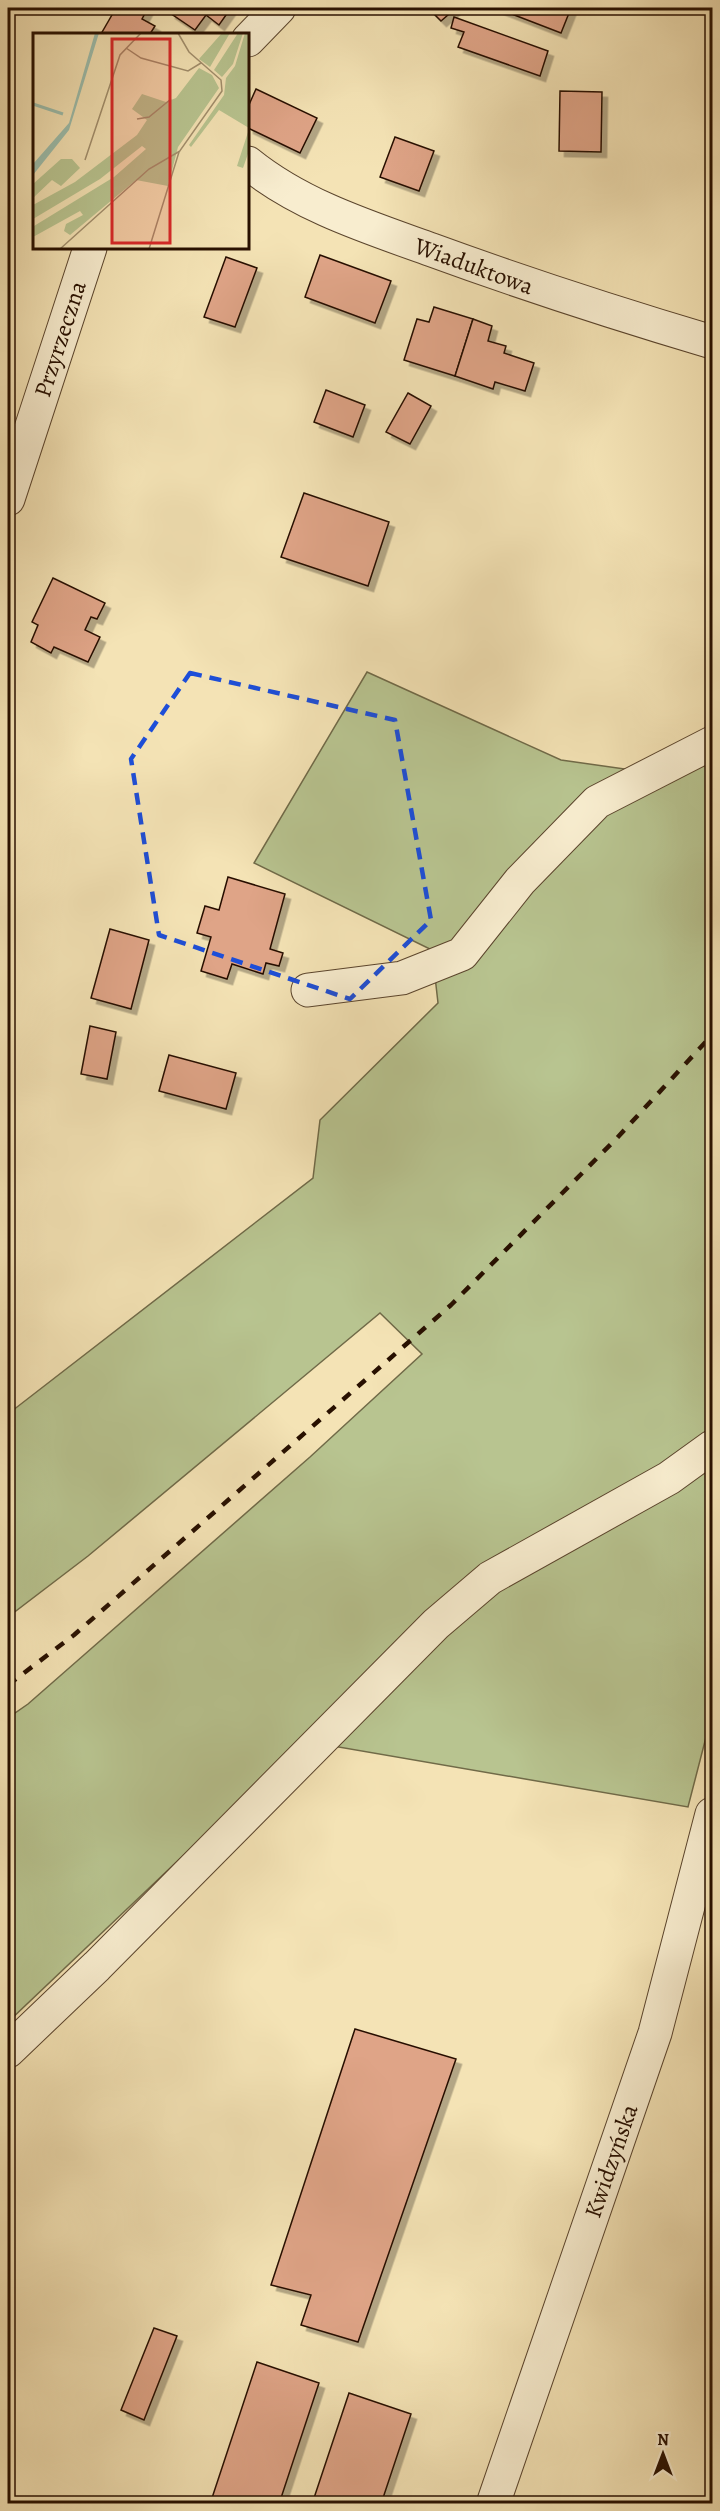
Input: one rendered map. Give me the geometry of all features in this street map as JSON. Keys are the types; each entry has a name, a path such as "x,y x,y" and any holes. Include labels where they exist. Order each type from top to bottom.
{"street":[{"path":"249,39 279,8"},
{"name":"Wiaduktowa","path":"249,164 300,197 363,225 547,292 712,342"},
{"name":"Przyrzeczna","path":"8,500 90,249"},
{"path":"308,990 402,978 462,954 520,881 597,802 712,743"},
{"path":"8,2051 98,1966 436,1624 465,1598 490,1578 669,1478 712,1447"},
{"name":"Kwidzyńska","path":"493,2504 655,2033 712,1814"}],"highlighted area":[{"path":"190,673 395,720 431,920 350,999 159,935 131,759"}],"green space":[{"path":"367,672 561,760 674,776 712,759 712,1714 688,1807 304,1741 8,2022 8,1718 28,1704 310,1457 422,1354 380,1313 88,1556 8,1617 8,1414 313,1178 320,1120 438,1003 432,950 254,863"}],"building":[{"path":"116,8 148,8 142,19 155,26 151,33 102,33"},
{"path":"174,8 231,8 219,25 206,15 195,30 170,13"},
{"path":"428,8 456,8 441,21"},
{"path":"496,8 571,8 561,33"},
{"path":"454,17 548,51 540,76 458,47 464,32 451,28"},
{"path":"256,89 317,118 300,153 249,128 249,105"},
{"path":"560,91 602,92 601,152 559,151"},
{"path":"395,137 434,151 419,191 380,177"},
{"path":"320,255 391,281 375,323 305,297"},
{"path":"226,257 257,268 235,327 204,317"},
{"path":"434,307 473,319 455,376 404,360 417,319 429,322"},
{"path":"473,319 492,326 488,341 506,346 504,353 534,363 525,391 495,382 493,389 455,376"},
{"path":"326,390 365,405 353,437 314,422"},
{"path":"408,393 431,406 410,444 386,432"},
{"path":"304,493 389,522 368,586 281,557"},
{"path":"53,578 105,603 97,619 91,617 85,630 100,637 88,662 54,647 51,653 31,642 38,625 32,622"},
{"path":"228,877 285,894 270,949 283,953 279,966 266,963 263,974 232,964 227,979 201,971 211,937 197,933 205,906 219,910"},
{"path":"110,929 149,940 131,1009 91,998"},
{"path":"90,1026 116,1032 107,1079 81,1074"},
{"path":"169,1055 236,1073 226,1109 159,1091"},
{"path":"355,2029 456,2059 358,2342 301,2325 311,2295 271,2285"},
{"path":"154,2328 177,2336 144,2420 121,2410"},
{"path":"257,2362 319,2383 279,2504 210,2504"},
{"path":"349,2393 411,2414 381,2504 312,2504"}],"railway":[{"path":"8,1685 74,1635 451,1305 617,1138 712,1035"}]}
